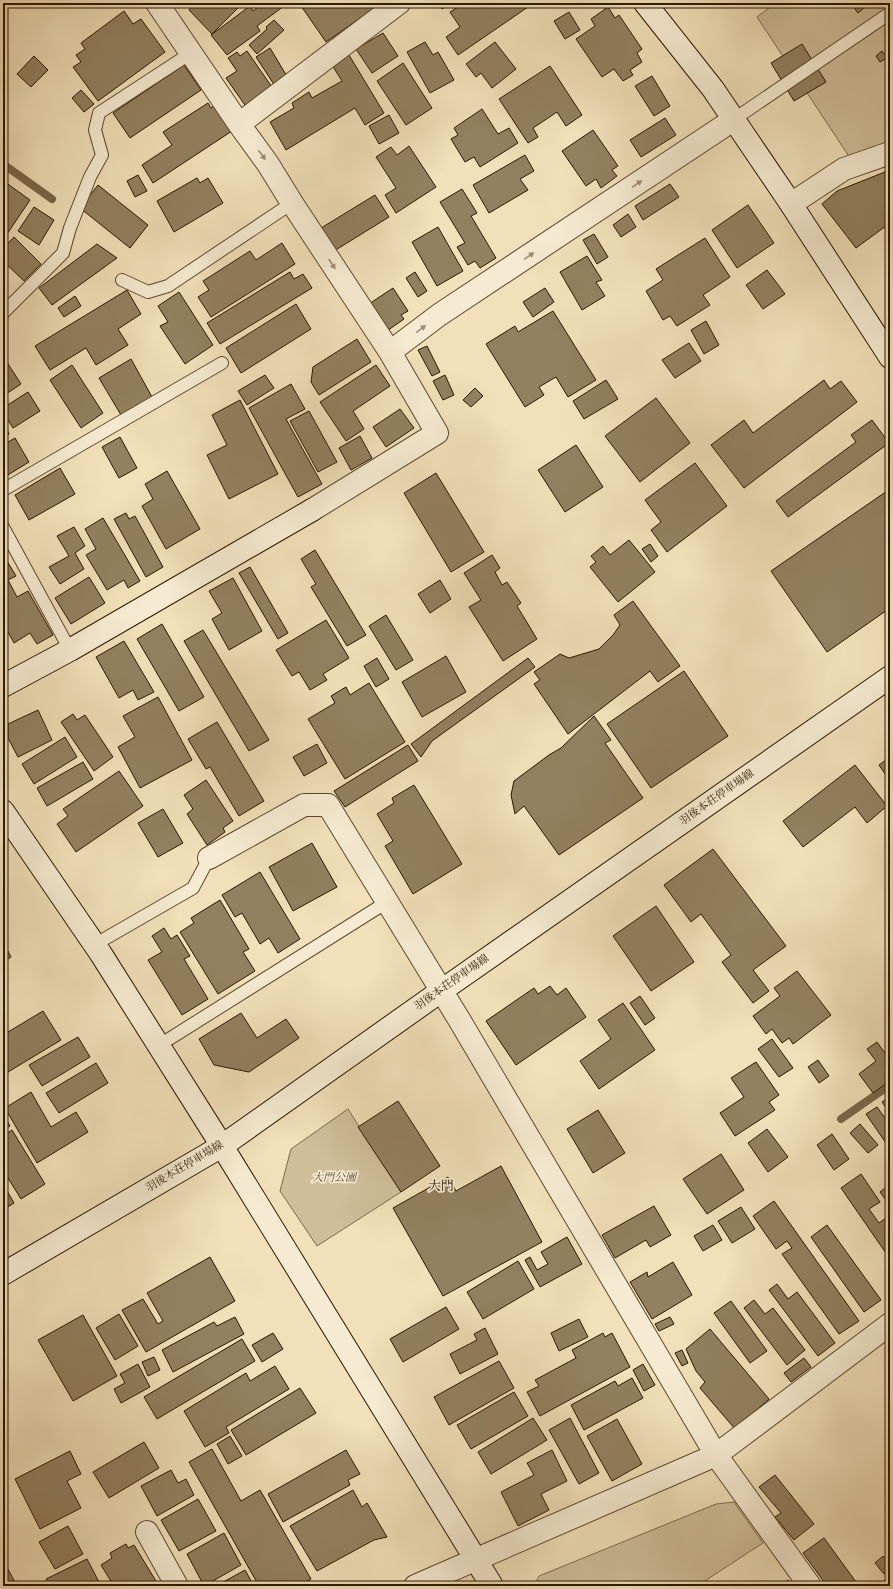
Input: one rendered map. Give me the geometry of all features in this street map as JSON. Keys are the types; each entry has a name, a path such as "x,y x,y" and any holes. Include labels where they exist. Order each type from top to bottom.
{"street":[{"path":"3,686 70,650 312,510 437,433 390,352 268,164 157,3"},
{"path":"239,124 399,3"},
{"path":"645,3 713,89 890,357"},
{"path":"390,352 439,315 733,120"},
{"path":"790,204 844,168 890,153"},
{"name":"羽後本荘停車場線","path":"5,1270 222,1146 441,990 890,677"},
{"path":"209,858 304,805 328,805 441,990 716,1455 810,1586"},
{"path":"3,811 94,945 222,1146 492,1586"},
{"path":"415,1586 716,1455 890,1324"},
{"path":"146,1532 177,1586"}],"lane":[{"path":"733,120 890,13"},
{"path":"3,313 63,252 70,228 90,177 102,155 95,130 99,113 191,53"},
{"path":"122,280 148,292 168,286 292,203"},
{"path":"3,490 222,363"},
{"path":"3,527 70,650"},
{"path":"94,945 193,888 209,858"},
{"path":"158,1046 387,902"}],"green space":[{"path":"775,3 890,3 890,143 850,158 757,17"},
{"name":"大門公園","path":"348,1109 401,1192 317,1246 280,1191 291,1149"},
{"path":"734,1502 763,1543 697,1586 534,1586 539,1576 716,1504"}],"building":[{"path":"191,3 243,3 212,34 189,10 193,5"},
{"path":"263,3 288,3 257,26 260,31 227,55 211,35 250,6 253,11"},
{"path":"299,3 382,3 326,42"},
{"path":"437,3 450,3 442,9"},
{"path":"464,3 525,3 528,7 458,55 446,37 460,27 450,12"},
{"path":"860,3 864,8 858,13 853,6"},
{"path":"608,7 615,18 619,15 642,49 637,53 642,62 630,70 633,75 623,81 614,69 602,77 576,39 595,26 591,19"},
{"path":"124,11 133,24 141,19 165,52 98,101 73,67 81,62 76,55 85,49 81,43"},
{"path":"569,12 580,30 565,39 554,21"},
{"path":"274,20 284,30 257,54 249,45 267,29 266,27"},
{"path":"383,33 398,56 372,73 356,49"},
{"path":"425,42 433,55 438,52 454,80 430,93 407,52"},
{"path":"495,42 516,69 492,88 481,73 476,77 466,64"},
{"path":"802,44 826,82 794,101 771,63"},
{"path":"270,48 288,78 275,86 256,57"},
{"path":"247,51 274,90 247,108 226,78 237,71 228,58 237,52 240,56"},
{"path":"882,51 887,58 880,62 876,56"},
{"path":"349,55 384,113 365,125 355,108 286,150 270,122 294,108 292,103 309,92 312,98 342,81 332,65"},
{"path":"34,56 48,70 31,87 17,74"},
{"path":"403,63 432,108 406,125 377,81"},
{"path":"184,65 201,90 130,138 113,113"},
{"path":"550,66 582,115 566,126 557,112 533,128 538,137 528,143 499,99"},
{"path":"652,76 670,106 654,116 635,86"},
{"path":"81,90 94,104 84,112 72,98"},
{"path":"208,103 211,108 215,105 232,131 153,183 142,165 172,145 163,132"},
{"path":"482,109 498,134 509,128 518,143 480,167 474,157 465,162 451,139 458,135 454,128"},
{"path":"389,115 399,133 379,144 369,126"},
{"path":"665,118 676,135 641,157 630,140"},
{"path":"593,130 618,166 612,170 617,176 601,188 596,179 586,186 562,151"},
{"path":"409,146 436,187 396,213 385,195 396,188 376,157 391,147 397,155"},
{"path":"525,155 534,171 520,179 528,190 489,213 473,185"},
{"path":"890,170 890,223 856,248 822,204 837,191"},
{"path":"138,175 147,191 135,197 127,181"},
{"path":"197,178 200,183 208,178 223,203 174,232 157,201"},
{"path":"5,182 30,200 3,240 3,185"},
{"path":"670,184 679,197 643,220 635,206"},
{"path":"98,185 148,225 130,248 80,208"},
{"path":"462,189 477,213 471,216 496,258 480,268 475,261 468,265 457,247 465,243 440,202"},
{"path":"375,195 389,217 334,251 321,228"},
{"path":"748,205 774,243 737,268 712,230"},
{"path":"34,207 54,220 39,245 18,231"},
{"path":"628,214 636,227 621,237 613,225"},
{"path":"438,227 463,271 437,286 412,242"},
{"path":"594,234 608,257 597,264 583,240"},
{"path":"14,237 41,264 24,281 3,261 3,248"},
{"path":"705,238 730,277 703,295 710,305 677,326 670,316 663,320 646,291 663,280 656,269"},
{"path":"282,243 295,264 211,317 198,297 209,290 203,281 250,251 256,260"},
{"path":"97,244 117,258 52,305 39,288"},
{"path":"587,256 602,280 596,282 605,296 582,310 560,272"},
{"path":"767,270 785,294 763,309 746,285"},
{"path":"290,272 294,279 303,274 312,288 220,344 207,323"},
{"path":"415,272 427,291 418,297 406,278"},
{"path":"393,288 408,311 401,315 404,319 384,333 366,306"},
{"path":"545,288 554,302 533,317 523,302"},
{"path":"127,290 141,314 118,329 128,345 96,365 86,348 50,370 35,346"},
{"path":"179,292 213,345 185,364 160,326 168,322 158,306"},
{"path":"75,296 81,306 64,317 58,308"},
{"path":"296,304 311,329 241,373 226,348"},
{"path":"553,311 596,380 568,397 556,377 539,387 544,395 525,407 486,344 515,326 518,332"},
{"path":"706,321 719,345 704,354 691,330"},
{"path":"357,339 371,362 319,395 311,382 313,367"},
{"path":"689,343 701,361 675,378 662,360"},
{"path":"427,346 440,372 432,376 418,350"},
{"path":"3,356 21,384 3,396"},
{"path":"131,359 152,397 121,415 99,378"},
{"path":"72,365 103,413 81,428 50,380"},
{"path":"376,365 390,386 353,411 364,429 346,441 320,402"},
{"path":"265,375 274,388 247,405 238,391"},
{"path":"445,375 454,395 443,400 433,381"},
{"path":"606,380 618,399 584,419 573,401"},
{"path":"824,380 830,389 841,381 857,402 744,488 711,445 744,420 753,433"},
{"path":"291,384 305,409 286,419 322,484 298,497 249,408"},
{"path":"475,388 483,396 471,407 463,400"},
{"path":"28,392 40,411 13,428 3,412 3,408"},
{"path":"656,398 690,443 640,482 605,436"},
{"path":"240,400 278,474 229,499 207,455 227,445 212,415"},
{"path":"400,409 414,428 386,447 373,427"},
{"path":"309,411 337,462 318,472 290,421"},
{"path":"872,420 889,443 788,517 776,501 856,442 851,435"},
{"path":"3,422 9,434 3,437"},
{"path":"360,436 372,458 351,470 339,448"},
{"path":"120,437 137,468 119,478 102,447"},
{"path":"15,438 29,462 3,478 3,445"},
{"path":"576,445 603,487 565,512 538,470"},
{"path":"695,463 727,506 667,552 651,530 661,522 645,500"},
{"path":"60,468 75,494 29,520 15,495"},
{"path":"167,471 200,529 166,549 142,506 153,499 145,484"},
{"path":"436,473 484,552 451,572 404,493"},
{"path":"890,489 890,608 827,652 771,571"},
{"path":"126,513 129,519 135,516 163,567 146,577 114,519"},
{"path":"103,518 140,581 128,588 124,580 107,590 86,555 96,549 85,529"},
{"path":"74,527 85,546 75,553 84,569 60,584 49,567 69,556 57,536"},
{"path":"629,540 655,572 618,602 590,567 596,562 591,556 603,546 610,555"},
{"path":"650,544 658,556 651,562 642,549"},
{"path":"315,550 366,635 347,646 311,587 316,584 301,559"},
{"path":"492,555 500,568 495,572 502,585 507,582 521,603 517,606 537,639 503,661 469,607 481,600 464,573"},
{"path":"7,561 16,576 8,580 17,597 28,591 53,635 37,644 30,633 14,643 3,623 3,563"},
{"path":"250,567 288,633 278,639 239,573"},
{"path":"89,577 105,603 71,624 55,598"},
{"path":"233,578 262,631 229,650 212,619 222,613 209,591"},
{"path":"440,580 451,599 430,613 418,594"},
{"path":"633,601 680,666 658,682 650,671 568,734 534,684 540,680 534,672 560,654 569,658 599,649 613,635 620,625 614,615"},
{"path":"386,615 413,660 396,670 369,626"},
{"path":"326,620 349,658 323,674 327,680 310,690 299,672 292,676 276,650"},
{"path":"162,624 204,697 179,711 137,639"},
{"path":"203,630 269,740 249,751 184,641"},
{"path":"124,641 154,692 138,700 133,690 119,698 96,657"},
{"path":"446,656 466,692 422,717 402,682"},
{"path":"377,658 389,679 376,687 364,666"},
{"path":"528,658 535,667 432,741 421,757 411,744"},
{"path":"684,671 728,736 651,788 607,724"},
{"path":"369,683 405,742 345,779 308,719 335,703 331,696 346,687 350,695"},
{"path":"158,697 192,760 140,788 118,747 135,737 123,716"},
{"path":"38,710 52,740 18,757 8,738 8,724"},
{"path":"73,714 77,720 85,715 113,757 94,771 61,722"},
{"path":"594,716 611,740 605,743 643,798 559,855 524,806 515,814 511,795 514,781 561,748"},
{"path":"217,722 264,801 239,816 210,767 206,769 188,739"},
{"path":"65,737 77,757 34,784 22,764"},
{"path":"317,744 327,763 304,776 293,757"},
{"path":"408,745 418,761 345,807 334,791"},
{"path":"890,757 890,781 879,765"},
{"path":"83,762 93,779 47,806 37,788"},
{"path":"855,765 887,806 867,823 855,807 803,847 783,821"},
{"path":"119,771 143,806 76,852 57,824 68,816 63,809"},
{"path":"206,780 233,821 223,828 225,832 207,845 187,814 193,809 184,795"},
{"path":"414,785 462,864 413,894 385,846 393,841 377,814 394,803 392,798"},
{"path":"163,809 183,843 158,857 138,823"},
{"path":"312,843 337,887 293,911 269,867"},
{"path":"713,849 786,946 753,970 769,991 753,1003 722,962 731,955 701,914 691,922 664,885"},
{"path":"260,872 300,939 278,953 269,938 260,944 242,913 235,917 222,895"},
{"path":"220,900 249,949 243,952 255,971 218,994 180,932 194,923 191,918"},
{"path":"656,906 694,962 651,991 613,936"},
{"path":"164,928 171,939 177,935 190,956 184,959 208,999 182,1015 148,960 162,952 152,936"},
{"path":"3,942 11,957 3,962"},
{"path":"797,971 831,1015 793,1044 789,1038 782,1043 772,1029 766,1034 753,1016 780,996 774,988"},
{"path":"550,986 557,995 566,988 586,1017 516,1065 486,1021 534,988 538,994"},
{"path":"640,996 655,1018 645,1025 630,1003"},
{"path":"623,1003 655,1050 599,1089 580,1061 611,1039 598,1020"},
{"path":"43,1011 61,1040 3,1075 3,1035"},
{"path":"241,1013 257,1038 286,1019 299,1038 249,1072 214,1065 199,1039"},
{"path":"78,1037 90,1057 42,1086 29,1065"},
{"path":"772,1039 793,1068 779,1077 758,1049"},
{"path":"877,1042 890,1060 890,1081 873,1093 859,1074 876,1061 867,1049"},
{"path":"818,1060 829,1076 819,1083 808,1067"},
{"path":"756,1062 779,1095 769,1102 775,1110 735,1136 720,1113 744,1097 731,1078"},
{"path":"96,1063 108,1083 59,1113 46,1093"},
{"path":"31,1092 51,1127 76,1112 88,1132 37,1163 5,1108"},
{"path":"890,1097 890,1113 882,1102"},
{"path":"398,1101 440,1166 401,1192 358,1127"},
{"path":"877,1107 890,1125 890,1149 866,1114"},
{"path":"598,1110 625,1153 593,1173 567,1129"},
{"path":"3,1114 10,1126 3,1130"},
{"path":"860,1124 878,1145 868,1153 850,1133"},
{"path":"767,1129 788,1157 768,1172 748,1143"},
{"path":"12,1130 45,1184 21,1199 3,1170 3,1136"},
{"path":"832,1134 849,1159 834,1170 817,1145"},
{"path":"721,1154 744,1190 707,1214 683,1179"},
{"path":"501,1166 542,1242 443,1296 393,1208 448,1177 456,1191"},
{"path":"861,1174 880,1202 869,1209 879,1223 890,1215 890,1259 841,1188"},
{"path":"3,1184 14,1203 3,1210"},
{"path":"890,1184 890,1206 880,1192"},
{"path":"774,1201 859,1321 839,1334 782,1254 792,1248 787,1241 776,1249 753,1216"},
{"path":"654,1206 671,1235 650,1247 646,1240 615,1258 602,1235"},
{"path":"741,1207 755,1229 732,1243 718,1221"},
{"path":"713,1225 722,1240 703,1251 694,1236"},
{"path":"827,1225 881,1300 864,1312 811,1237"},
{"path":"567,1237 582,1264 540,1287 525,1260 530,1257 537,1270 548,1264 541,1252"},
{"path":"210,1257 235,1301 146,1352 122,1310 143,1299 158,1324 163,1321 147,1293"},
{"path":"518,1261 534,1289 483,1319 467,1292"},
{"path":"673,1262 692,1295 652,1319 630,1282 647,1272 648,1277"},
{"path":"777,1284 788,1299 797,1292 835,1343 818,1356 769,1290"},
{"path":"754,1300 765,1314 773,1308 805,1350 787,1365 744,1308"},
{"path":"731,1301 767,1351 750,1363 714,1313"},
{"path":"446,1307 459,1329 403,1362 390,1339"},
{"path":"119,1314 138,1346 115,1360 96,1328"},
{"path":"83,1315 117,1376 73,1401 38,1340"},
{"path":"235,1317 244,1334 173,1372 162,1350 214,1322 217,1326"},
{"path":"670,1317 674,1324 659,1331 655,1324"},
{"path":"579,1319 588,1337 559,1351 551,1333"},
{"path":"485,1328 498,1354 460,1374 450,1354 477,1340 474,1334"},
{"path":"710,1329 769,1399 735,1429 700,1388 705,1382 696,1371 686,1349"},
{"path":"273,1333 283,1349 262,1362 252,1345"},
{"path":"603,1333 605,1337 612,1333 630,1367 540,1416 527,1392 539,1386 535,1380 576,1358 572,1350"},
{"path":"242,1339 255,1361 157,1419 144,1397"},
{"path":"682,1350 688,1363 682,1366 675,1353"},
{"path":"154,1357 160,1370 148,1376 142,1362"},
{"path":"804,1358 811,1367 791,1382 784,1373"},
{"path":"499,1361 514,1388 449,1425 434,1397"},
{"path":"138,1364 150,1387 121,1403 114,1389 125,1383 120,1374"},
{"path":"643,1364 655,1385 644,1391 633,1370"},
{"path":"275,1366 289,1389 226,1427 229,1433 205,1447 184,1411 246,1373 250,1381"},
{"path":"632,1378 643,1398 584,1430 571,1405 615,1381 618,1386"},
{"path":"300,1388 316,1413 246,1455 231,1430"},
{"path":"514,1392 528,1416 471,1449 457,1425"},
{"path":"533,1418 547,1440 491,1474 478,1452"},
{"path":"570,1418 599,1473 579,1484 549,1430"},
{"path":"617,1419 642,1464 612,1481 587,1436"},
{"path":"230,1436 242,1456 228,1464 217,1444"},
{"path":"144,1442 159,1468 109,1498 93,1472"},
{"path":"212,1449 241,1501 260,1490 311,1579 298,1586 259,1586 189,1462"},
{"path":"346,1450 360,1474 348,1480 350,1485 283,1522 268,1494"},
{"path":"552,1450 567,1481 541,1494 549,1510 518,1526 501,1492 534,1475 527,1463"},
{"path":"70,1451 81,1474 67,1481 81,1508 40,1529 15,1479"},
{"path":"171,1470 178,1483 186,1479 194,1495 157,1516 141,1486"},
{"path":"775,1475 814,1524 794,1540 775,1517 781,1513 759,1487"},
{"path":"353,1490 362,1507 367,1503 387,1537 374,1540 317,1571 290,1526"},
{"path":"198,1499 216,1531 179,1551 161,1520"},
{"path":"68,1526 83,1554 55,1569 39,1542"},
{"path":"224,1533 241,1565 204,1586 187,1554"},
{"path":"824,1538 859,1586 827,1586 803,1553"},
{"path":"126,1544 128,1548 134,1545 159,1586 114,1586 101,1565 112,1558 110,1553"},
{"path":"883,1556 890,1565 890,1570 884,1574 875,1563"},
{"path":"87,1559 101,1586 50,1586 46,1579"},
{"path":"3,1560 17,1586 3,1586"},
{"path":"245,1570 254,1586 216,1586"},
{"path":"890,1576 890,1586 878,1586"},
{"path":"788,1580 792,1586 780,1586"}],"waterway":[{"path":"3,164 52,199"},
{"path":"841,1119 890,1085"}],"district":[{"name":"大門","path":"441,1186"}]}
